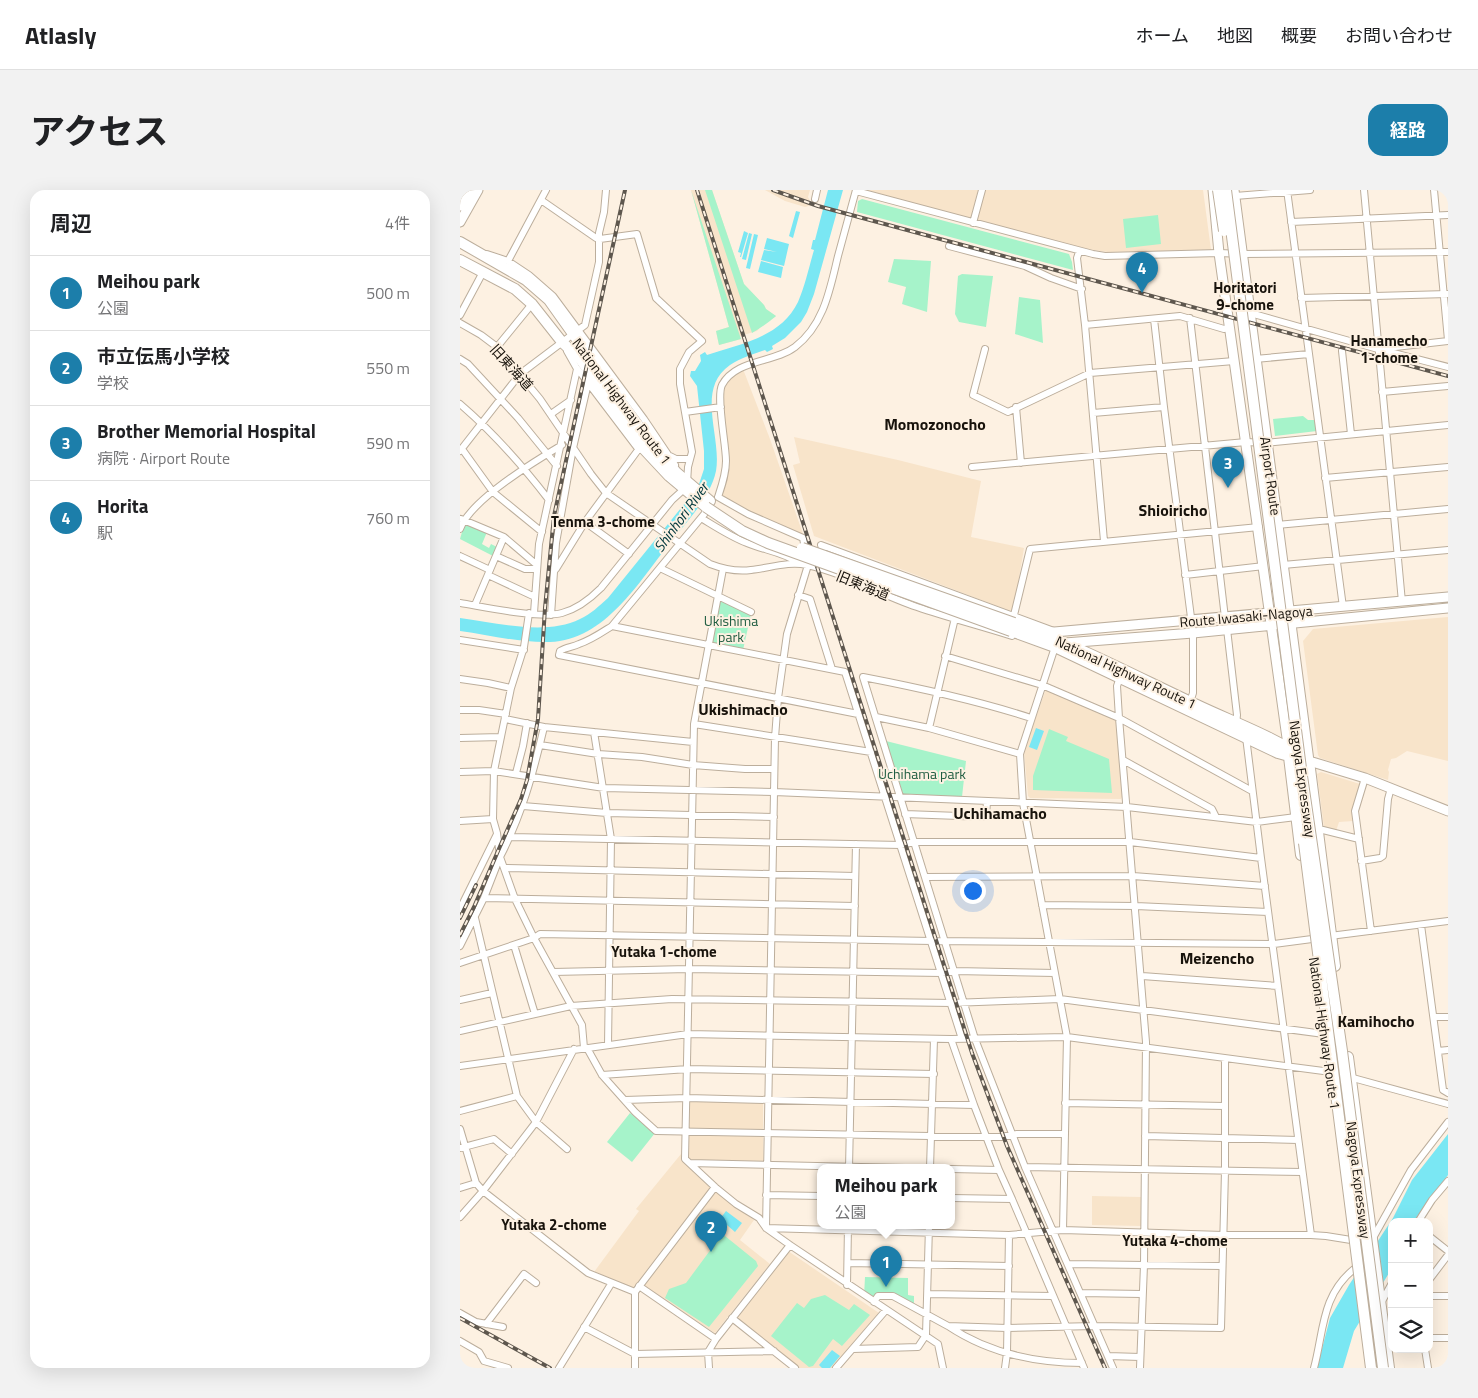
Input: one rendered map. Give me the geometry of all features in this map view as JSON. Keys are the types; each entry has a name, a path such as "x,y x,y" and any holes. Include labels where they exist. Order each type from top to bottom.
{"highway":[{"name":"Nagoya Expressway","path":"1218,190 1314,917 1371,1368"},
{"name":"Nagoya Expressway","path":"1226,190 1302,776 1342,1051 1383,1368"},
{"name":"National Highway Route 1","path":"460,242 520,276 549,300 575,332 650,442 685,486"},
{"name":"National Highway Route 1","path":"460,260 515,289 532,304 562,342 580,360 641,446 685,486 747,525 772,537 1067,643 1236,724 1289,752"},
{"name":"National Highway Route 1","path":"1013,623 1052,646 1278,753 1289,752"},
{"path":"1289,752 1309,761"},
{"name":"National Highway Route 1","path":"1289,752 1318,994 1331,1072 1367,1368"},
{"name":"National Highway Route 1","path":"1309,761 1330,936 1389,1368"},
{"path":"1318,994 1331,1010 1337,1052 1364,1276 1362,1304"}],"main road":[{"path":"460,206 469,190"},
{"path":"460,222 478,190"},
{"name":"Airport Route","path":"1213,190 1219,253 1259,527 1289,752"},
{"name":"Airport Route","path":"1235,193 1255,359 1309,761"},
{"name":"Route Iwasaki-Nagoya","path":"1043,633 1448,597"},
{"name":"Route Iwasaki-Nagoya","path":"1052,646 1067,643 1193,633 1448,608"},
{"path":"1309,761 1365,778 1448,811"}],"street":[{"path":"508,261 546,190"},
{"path":"542,532 494,492 461,450 520,374 585,325 599,262 599,233 604,212 606,190"},
{"path":"815,199 817,190"},
{"path":"973,223 982,190"},
{"path":"1235,193 1310,190"},
{"path":"1364,190 1402,602"},
{"path":"1378,349 1448,341 1434,190"},
{"path":"858,714 559,655 560,651 595,638 612,626 678,543 718,497 724,480 726,466 719,407 721,388 730,375 742,368 793,349 818,322 826,303 856,191 1079,252 1105,256 1219,253 1448,252"},
{"path":"1287,191 1342,607"},
{"path":"460,603 551,615 575,608 590,599 654,527 672,500 685,486 692,452 688,412 680,384 680,370 689,352 702,342 656,298 637,234 596,238 540,200"},
{"path":"1291,222 1448,215"},
{"path":"949,246 1025,266 1082,289"},
{"path":"478,252 508,261 528,274 553,296 575,332 682,474 685,486"},
{"path":"1079,252 1078,258 1094,413 1104,541"},
{"path":"460,315 483,272"},
{"path":"1301,298 1445,294"},
{"path":"497,347 532,304"},
{"path":"1250,313 1448,367"},
{"path":"1085,325 1180,316 1224,329 1230,328"},
{"path":"1190,318 1194,364 1226,618"},
{"path":"1154,319 1193,633 1193,692 1190,702"},
{"name":"旧東海道","path":"460,323 497,347 551,414 573,448 606,492 710,564 723,569 751,570 790,563 808,565 842,576 917,607 1040,645 1052,646"},
{"path":"562,342 577,369 638,450 672,484 674,488 672,500"},
{"path":"986,349 973,395 1008,412 1090,373 1234,360"},
{"path":"1342,351 1351,434"},
{"path":"1255,359 1309,354"},
{"path":"460,359 468,364 518,418 557,466"},
{"path":"577,369 542,532 532,613 528,621 524,648 511,688 494,770 494,819 498,833 500,857 515,899 534,938 582,1025 586,1048 602,1075 635,1112 656,1131 986,1137 1001,1137 1012,1134 1065,1134"},
{"path":"551,615 556,543 573,448 588,383"},
{"path":"1382,392 1448,386"},
{"path":"551,414 571,400"},
{"path":"460,404 482,423 525,468 549,500"},
{"path":"688,412 719,407"},
{"path":"1016,407 1021,463"},
{"path":"1094,413 1164,408"},
{"path":"972,467 1246,442 1266,443 1448,425"},
{"path":"460,437 466,443"},
{"path":"460,529 462,519 494,492 525,468 562,445"},
{"path":"555,570 585,522 638,450"},
{"path":"668,455 676,459 690,459"},
{"path":"1325,478 1448,467"},
{"path":"664,478 685,486"},
{"path":"718,497 748,514 803,538 808,565 787,634 782,660 775,738 766,1228"},
{"path":"1277,525 1448,509"},
{"path":"701,518 746,543 786,556 800,564"},
{"path":"462,519 504,537 537,567"},
{"path":"585,522 628,554"},
{"path":"1013,623 1030,549 1259,527"},
{"path":"475,605 504,537"},
{"path":"828,571 821,545 850,555 1013,623 1055,631"},
{"path":"1283,566 1448,550"},
{"path":"842,576 850,555"},
{"path":"460,556 535,597"},
{"path":"496,556 525,569 537,567"},
{"path":"1185,575 1264,566"},
{"path":"660,568 751,612"},
{"path":"723,569 694,724 685,1159 736,1204 758,1218 766,1228 847,1285 926,1336 940,1348 943,1368"},
{"path":"798,595 810,599 832,670"},
{"path":"928,728 955,618"},
{"path":"612,626 845,672 962,1039"},
{"path":"1227,629 1237,715 1236,724"},
{"path":"460,640 524,648"},
{"path":"1052,646 1020,754 1023,803 1067,1037 1063,1230"},
{"path":"945,656 1042,685 1119,718 1252,791"},
{"path":"1031,718 987,704 938,692 863,677 975,1039 1025,1167 1113,1368"},
{"path":"1120,677 1117,686 1119,718 1142,976 1146,1047 1144,1265 1140,1368"},
{"path":"460,680 488,682 511,688"},
{"path":"460,710 478,710 544,727 693,742"},
{"path":"876,717 928,728 1020,754"},
{"path":"516,773 527,723"},
{"path":"694,724 871,752"},
{"path":"460,946 484,898 523,806 533,777 544,727"},
{"path":"594,732 611,839 608,1045"},
{"path":"460,738 501,737"},
{"path":"1246,738 1311,1235"},
{"path":"540,745 693,765 774,769"},
{"path":"1123,760 1212,809 1216,817"},
{"path":"460,772 494,770 604,788 885,796 1127,807 1257,822 1296,817"},
{"path":"1365,778 1355,811 1371,931"},
{"path":"1361,861 1383,856 1388,799 1391,788"},
{"path":"905,814 986,817 987,800"},
{"path":"523,806 607,813 774,816"},
{"path":"460,820 494,819"},
{"path":"1317,830 1359,839"},
{"path":"460,909 498,833"},
{"path":"511,837 901,845 914,842 1130,842 1261,858"},
{"path":"850,1164 856,844"},
{"path":"505,868 856,876"},
{"path":"925,877 1133,876 1265,886"},
{"path":"484,898 855,906"},
{"path":"1042,905 1136,906 1268,912"},
{"path":"475,918 517,1096 536,1122 568,1149"},
{"path":"1330,936 1448,921"},
{"path":"1421,925 1443,1090 1448,1094"},
{"path":"460,963 534,938 540,934 854,940 1274,944 1312,938"},
{"path":"514,945 535,1014"},
{"path":"553,972 689,969 942,974 955,971 1055,973"},
{"path":"1142,976 1278,986"},
{"path":"460,1000 492,994"},
{"path":"460,1031 571,1006 672,999 952,1003 1060,999 1324,1034"},
{"path":"1434,1017 1448,1016"},
{"path":"460,1066 688,1034 934,1039 1067,1037 1331,1072 1448,1104"},
{"path":"930,1164 934,1039"},
{"path":"874,1302 878,1296 893,1296 975,1341 1007,1354 1056,1365 1083,1366 999,1170 951,1039"},
{"path":"460,1217 483,1191 536,1122 574,1050"},
{"path":"1438,1051 1448,1050"},
{"path":"948,1326 1007,1328 1141,1326 1220,1328 1225,1170 1225,1058"},
{"path":"602,1075 688,1069 934,1074"},
{"path":"460,1111 517,1096"},
{"path":"625,1100 687,1098 974,1105"},
{"path":"1065,1102 1225,1106"},
{"path":"1373,1242 1411,1170 1448,1122"},
{"path":"460,1129 463,1148 476,1183 483,1191 588,1273 611,1284 637,1289 716,1339"},
{"path":"1145,1136 1298,1140"},
{"path":"463,1148 494,1138 512,1154"},
{"path":"690,1164 817,1167"},
{"path":"1025,1167 1302,1172"},
{"path":"955,1169 999,1170"},
{"path":"1421,1218 1432,1200 1448,1182"},
{"path":"460,1188 476,1183"},
{"path":"635,1368 637,1289 715,1187"},
{"path":"766,1195 817,1196"},
{"path":"955,1198 1012,1199"},
{"path":"766,1228 817,1228"},
{"path":"847,1285 848,1229"},
{"path":"853,1349 918,1347 926,1336 929,1229 1009,1234 1063,1230 1311,1235 1351,1240"},
{"path":"1005,1368 1007,1354 1009,1234"},
{"path":"1433,1239 1448,1250"},
{"path":"709,1368 708,1352 716,1339 790,1245"},
{"path":"1433,1275 1448,1255"},
{"path":"848,1263 1009,1266"},
{"path":"1068,1264 1222,1266"},
{"path":"1314,1368 1323,1320 1331,1296 1337,1286 1354,1272"},
{"path":"486,1324 524,1274 536,1283"},
{"path":"560,1368 611,1284"},
{"path":"1381,1304 1388,1291"},
{"path":"1081,1293 1142,1294"},
{"path":"928,1294 1053,1296"},
{"path":"1433,1296 1448,1296"},
{"path":"836,1368 886,1310"},
{"path":"460,1313 476,1322 503,1327"},
{"path":"732,1318 795,1368"},
{"path":"584,1327 635,1354 774,1352"},
{"path":"1433,1338 1448,1338"},
{"path":"460,1341 479,1352 484,1362 508,1368"},
{"path":"1426,1353 1428,1368"},
{"path":"1108,1356 1140,1357"}],"shaded area":[{"path":"691,190 712,190 744,284 766,309 776,316 757,331 740,336 741,339 719,345 716,331 729,327"},
{"path":"765,190 810,190 808,197 812,205 805,207 785,201"},
{"path":"864,190 978,190 971,217 969,218"},
{"path":"984,190 1203,190 1211,250 1108,252 1079,248 978,221 976,218"},
{"path":"743,369 803,534 765,520 720,496 727,477 721,398 725,383"},
{"path":"794,437 981,481 971,537 1024,548 1014,608 1010,611 814,536 793,465 800,463"},
{"path":"1448,617 1448,761 1407,751 1391,759 1388,780 1320,758 1318,755 1303,641 1313,629"},
{"path":"1046,689 1114,717 1116,720 1123,794 1121,799 1030,798 1028,796 1024,751"},
{"path":"1321,772 1360,784 1352,811 1353,821 1339,822 1336,831 1324,827 1317,774"},
{"path":"690,1100 763,1101 763,1163 690,1161 688,1159"},
{"path":"681,1154 682,1160 711,1187 634,1288 594,1272 639,1211 636,1209"},
{"path":"713,1192 716,1192 754,1220 740,1240 770,1264 715,1333 643,1287 643,1284"},
{"path":"1092,1196 1141,1197 1141,1226 1092,1225"},
{"path":"788,1251 879,1313 833,1368 799,1368 736,1319"}],"green space":[{"path":"691,190 741,339 719,345 716,331 729,327"},
{"path":"705,190 712,190 744,284 766,309 776,316 752,333"},
{"path":"862,199 1069,254 1073,270 857,212 858,201"},
{"path":"1158,215 1161,244 1126,248 1123,219"},
{"path":"894,259 931,261 927,312 902,304 906,287 888,282"},
{"path":"962,274 993,276 986,327 959,322 955,314 958,276"},
{"path":"1019,297 1040,300 1043,343 1015,334"},
{"path":"1303,416 1308,420 1316,420 1317,431 1275,436 1273,419"},
{"path":"466,524 487,532 482,544 489,548 491,544 497,547 493,556 460,539"},
{"name":"Ukishima park","path":"720,601 751,614 743,650 714,645 712,642"},
{"path":"1049,729 1068,737 1066,741 1109,759 1112,793 1033,790 1033,776"},
{"name":"Uchihama park","path":"886,741 966,761 962,797 903,794"},
{"path":"630,1113 655,1133 632,1162 607,1142"},
{"path":"725,1236 756,1261 758,1266 709,1327 665,1298 669,1289 686,1283 720,1237"},
{"path":"865,1277 908,1278 908,1295 914,1296 914,1308 893,1296 878,1296 874,1302 864,1296"},
{"path":"825,1295 849,1310 854,1304 870,1315 842,1346 833,1339 813,1366 809,1367 771,1336 797,1303 804,1308 811,1299"}],"water":[{"name":"Shinhori River","path":"828,190 843,190 814,294 807,312 801,322 785,338 772,346 773,349 767,352 765,350 739,360 730,365 720,375 714,387 712,400 717,458 716,471 709,491 697,510 633,591 604,620 588,631 570,639 550,642 528,641 460,631 460,618 521,627 552,627 567,624 588,615 608,598 698,487 704,469 704,451 697,386 690,376 691,371 695,371 701,361 700,355 705,352 707,355 759,338 781,324 791,314 805,283 814,250 811,249 813,240 815,240"},
{"path":"796,211 800,212 793,238 789,236"},
{"path":"744,231 748,233 740,257 741,253 738,252"},
{"path":"749,233 752,234 746,260 742,259"},
{"path":"754,234 758,235 750,269 746,268"},
{"path":"767,238 789,244 784,266 761,260 764,250 777,252 764,249"},
{"path":"761,261 783,267 781,278 758,272"},
{"path":"1036,728 1044,731 1037,750 1029,747"},
{"path":"1448,1134 1448,1175 1416,1218 1393,1218 1412,1180"},
{"path":"726,1211 742,1223 735,1232 720,1219"},
{"path":"1388,1226 1388,1275 1354,1331 1343,1368 1317,1368 1330,1318"},
{"path":"832,1350 840,1356 830,1368 822,1368 819,1365"}],"railway":[{"path":"460,935 521,799 527,780 538,719 545,608 554,516 625,190"},
{"path":"697,190 972,1053 1007,1146 1105,1368"},
{"path":"773,190 818,206 1448,376"},
{"path":"460,918 476,885"},
{"path":"460,1318 550,1368"}],"place":[{"name":"Horita","path":"1142,293"},
{"name":"Brother Memorial Hospital","path":"1228,488"},
{"name":"市立伝馬小学校","path":"711,1252"},
{"name":"Meihou park","path":"886,1287"}],"district":[{"name":"Horitatori 9-chome","path":"1245,296"},
{"name":"Hanamecho 1-chome","path":"1389,348"},
{"name":"Momozonocho","path":"935,424"},
{"name":"Shioiricho","path":"1173,510"},
{"name":"Tenma 3-chome","path":"603,521"},
{"name":"Ukishimacho","path":"743,709"},
{"name":"Uchihamacho","path":"1000,813"},
{"name":"Yutaka 1-chome","path":"664,951"},
{"name":"Meizencho","path":"1217,958"},
{"name":"Kamihocho","path":"1376,1021"},
{"name":"Yutaka 2-chome","path":"554,1224"},
{"name":"Yutaka 4-chome","path":"1175,1240"}]}
